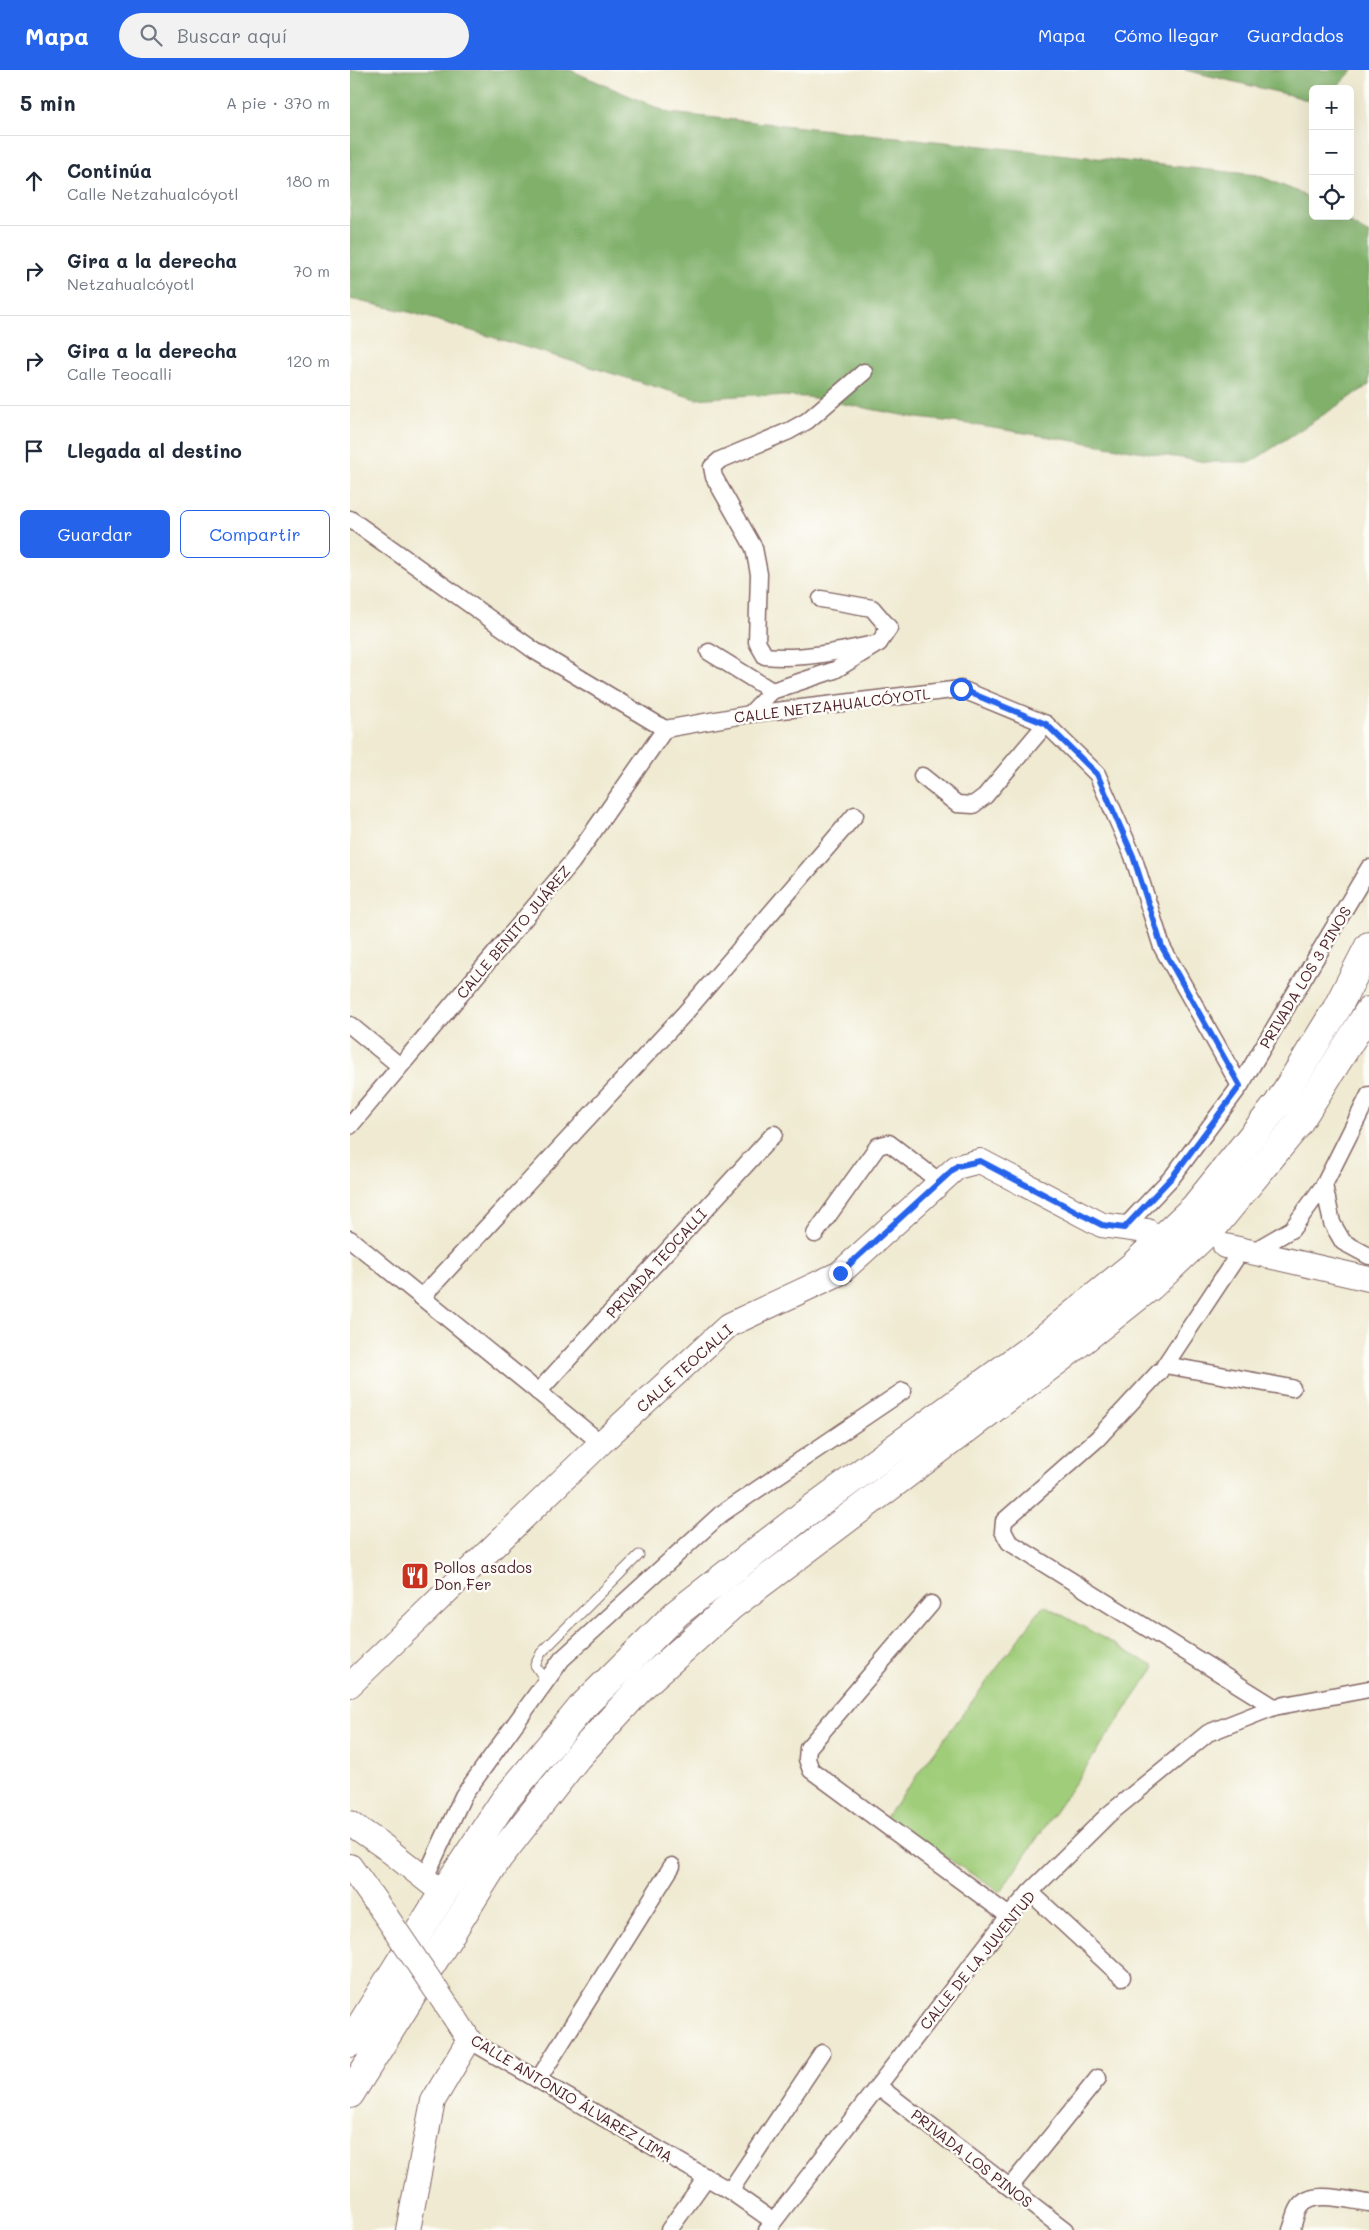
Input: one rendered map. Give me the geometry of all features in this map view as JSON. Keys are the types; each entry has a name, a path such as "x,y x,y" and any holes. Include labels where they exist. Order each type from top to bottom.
{"highway":[{"path":"350,2043 434,1886 582,1707 677,1613 802,1516 1036,1345 1136,1264 1194,1208 1278,1104 1336,1010 1369,946"},
{"path":"350,2094 498,1858 578,1756 643,1685 731,1606 1059,1359 1152,1286 1215,1224 1297,1125 1369,1011"}],"street":[{"path":"864,372 806,421 789,431 720,460 712,467 714,477 754,548 759,574 757,642 765,656 783,658 802,656 879,643"},
{"path":"350,519 535,651 665,728"},
{"path":"750,714 772,692 835,670 879,643 889,628 872,608 821,599"},
{"path":"709,652 772,692"},
{"name":"CALLE NETZAHUALCÓYOTL","path":"665,728 750,714 961,689 1046,724 1097,774 1133,856 1162,947 1240,1086"},
{"path":"922,776 957,804 973,805 985,796 1046,724"},
{"name":"CALLE BENITO JUÁREZ","path":"350,1126 572,862 665,728"},
{"path":"422,1298 685,1013 855,815"},
{"name":"PRIVADA LOS 3 PINOS","path":"1124,1228 1173,1176 1240,1086 1369,868"},
{"path":"350,1025 400,1066"},
{"path":"1292,1388 1165,1365 1240,1249 1292,1229 1324,1185 1369,1095"},
{"name":"PRIVADA TEOCALLI","path":"538,1392 774,1134"},
{"path":"815,1234 878,1146 889,1143 940,1182"},
{"name":"CALLE TEOCALLI","path":"350,1685 601,1443 729,1324 840,1273 957,1166 980,1161 1102,1225 1147,1231"},
{"path":"1324,1185 1332,1223 1343,1242 1369,1256"},
{"path":"350,1239 601,1443"},
{"path":"1240,1249 1369,1279"},
{"path":"1160,1371 1097,1439 1004,1520 1003,1531 1009,1542 1274,1707"},
{"path":"350,1823 434,1886 463,1796 562,1659 721,1514 903,1391"},
{"path":"931,1604 808,1748 807,1759 811,1770 1008,1916"},
{"name":"CALLE DE LA JUVENTUD","path":"770,2226 1008,1916 1108,1814 1208,1733 1274,1707 1369,1689"},
{"name":"CALLE ANTONIO ÁLVAREZ LIMA","path":"350,1866 470,2040 730,2191 770,2226"},
{"path":"538,2080 672,1866"},
{"path":"1030,1892 1122,1977"},
{"path":"408,2230 433,2101 470,2040"},
{"path":"730,2191 822,2053"},
{"path":"1010,2188 1098,2078"},
{"name":"PRIVADA LOS PINOS","path":"878,2086 1065,2230"},
{"path":"669,2230 706,2178"},
{"path":"1291,2230 1299,2207 1306,2200 1318,2196 1369,2203"}],"lane":[{"path":"546,1681 535,1665 541,1653 639,1555"}],"green space":[{"path":"350,70 570,70 669,113 1257,175 1296,191 1309,199 1309,220 1346,220 1369,234 1369,385 1251,462 1206,462 962,423 917,418 808,397 751,395 696,399 413,313 350,299"},
{"path":"1185,70 1353,70 1339,85 1309,85 1309,101"},
{"path":"1044,1605 1155,1667 1000,1892 885,1818"}],"place":[{"name":"Pollos asados Don Fer","path":"415,1576"}],"route":[{"path":"840,1273 957,1166 980,1161 1102,1225 1124,1228 1173,1176 1240,1086 1162,947 1133,856 1097,774 1046,724 961,689"}]}
